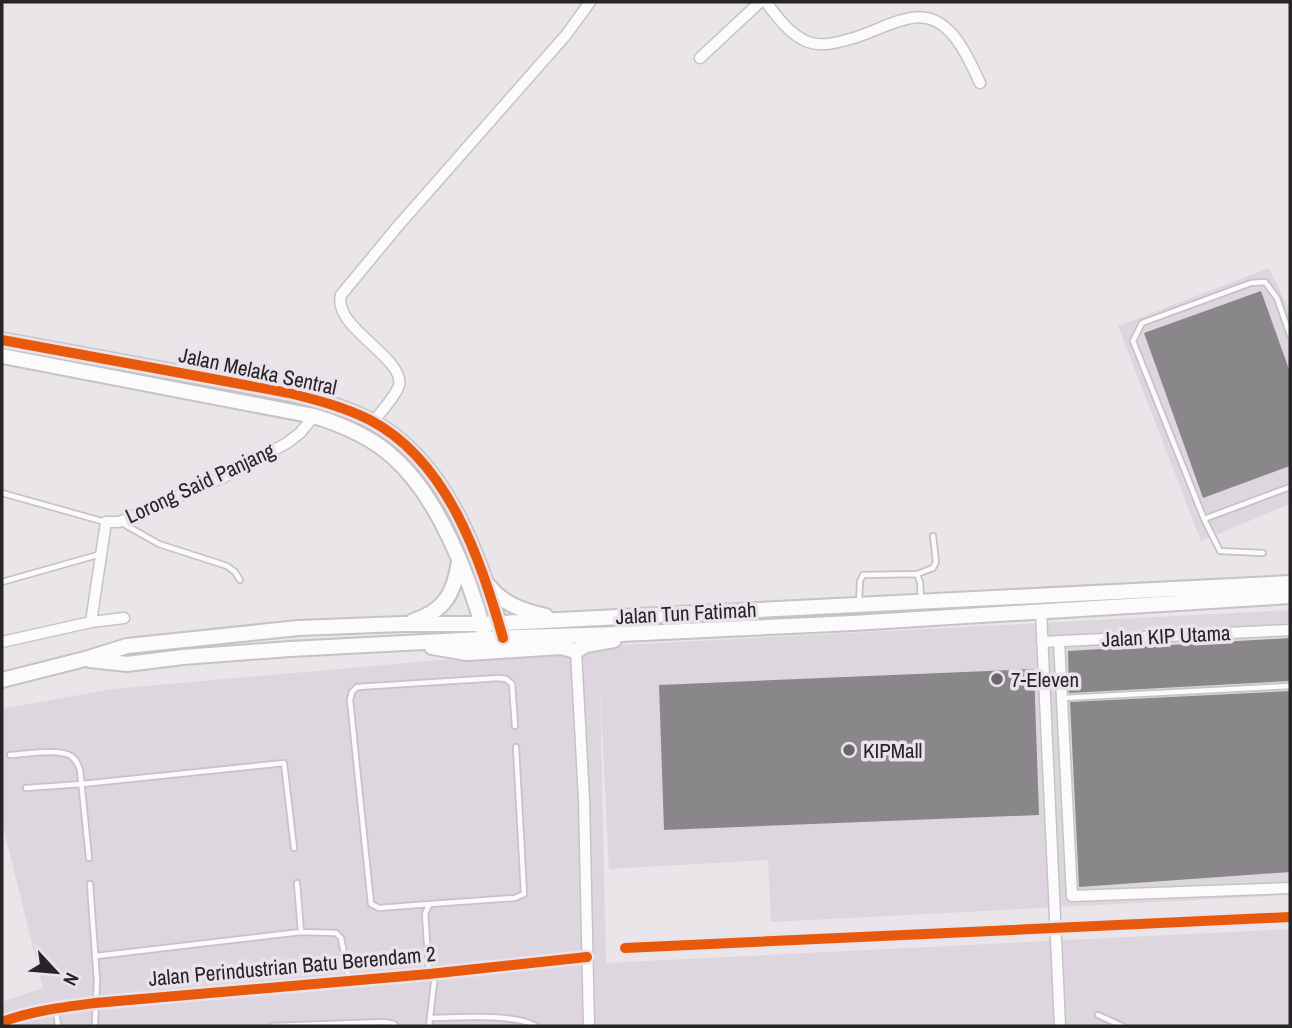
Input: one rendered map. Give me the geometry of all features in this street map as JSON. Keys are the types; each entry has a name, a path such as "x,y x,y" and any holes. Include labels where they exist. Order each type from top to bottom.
{"main road":[{"name":"Jalan Melaka Sentral","path":"2,340 289,393 320,400 373,422 398,439 438,482 450,500 473,547 503,638"},
{"name":"Jalan Melaka Sentral","path":"2,356 314,416 371,440 393,456 413,476 442,522 459,559 485,639"},
{"path":"401,624 421,618 444,603 452,591 459,559"},
{"path":"484,581 502,600 513,606 541,615 568,619"},
{"name":"Jalan Tun Fatimah","path":"2,680 127,646 298,628 481,624 1290,583"},
{"name":"Jalan Tun Fatimah","path":"85,659 127,664 290,649 853,623 1290,596"},
{"path":"421,643 441,650 467,653 561,647 576,651 586,645 608,643 621,634"}],"street":[{"path":"373,422 399,385 398,375 381,353 341,312 338,303 341,295 566,35 590,2"},
{"path":"699,58 763,2 791,31 806,41 821,45 864,36 912,18 929,19 944,26 956,38 967,54 980,83"},
{"name":"Lorong Said Panjang","path":"91,622 106,522 119,522 222,478 287,443 300,433 314,416"},
{"path":"1041,611 1060,1026"},
{"path":"2,642 91,622 124,618"},
{"name":"Jalan KIP Utama","path":"1042,642 1290,630"},
{"path":"1059,641 1072,896 1290,888"},
{"path":"576,651 584,799 589,1026"},
{"path":"625,948 1290,917"},
{"name":"Jalan Perindustrian Batu Berendam 2","path":"2,1022 11,1018 95,1003 432,974 587,957"}],"lane":[{"path":"1264,553 1220,551 1204,519 1133,341 1142,323 1251,283 1265,282 1277,298 1290,335"},
{"path":"1204,519 1290,487"},
{"path":"2,493 106,522"},
{"path":"119,522 159,544 227,566 240,580"},
{"path":"858,606 863,575 917,574 933,568 936,562 933,536"},
{"path":"2,582 101,554"},
{"path":"917,574 921,601"},
{"path":"515,726 512,684 506,679 357,687 352,692 350,700 371,904 379,908 515,898 524,894 516,747"},
{"path":"1062,698 1290,686"},
{"path":"10,755 61,752 76,760 82,784 89,858"},
{"path":"26,788 285,763 295,848"},
{"path":"297,883 301,932"},
{"path":"90,884 96,956 96,1026"},
{"path":"429,1026 432,974 425,913 430,904"},
{"path":"96,956 301,932 336,933 341,938 349,981"},
{"path":"56,1009 58,1026"},
{"path":"1098,1016 1122,1026"},
{"path":"430,1018 492,1017 530,1022 536,1026"},
{"path":"272,1026 384,1022 396,1026"}],"shaded area":[{"path":"1269,268 1290,311 1290,504 1201,541 1118,326"},
{"path":"1290,610 1290,895 771,922 768,860 609,869 600,686 606,963 1290,929 1290,1026 2,1026 2,1002 43,988 2,822 2,709 113,689 599,646"}],"building":[{"path":"1261,291 1290,372 1290,466 1203,498 1144,333"},
{"path":"1290,638 1290,681 1069,693 1068,651"},
{"name":"KIPMall","path":"1034,669 1039,815 664,830 659,685"},
{"path":"1290,691 1290,872 1079,887 1070,702"}],"cycle path":[{"path":"2,340 289,393 320,401 370,420 397,438 420,460 440,486 471,545 503,638"},
{"path":"625,948 1290,917"},
{"path":"2,1022 36,1012 95,1003 429,974 587,957"}],"place":[{"name":"7-Eleven","path":"997,679"},
{"name":"KIPMall","path":"849,750"}]}
